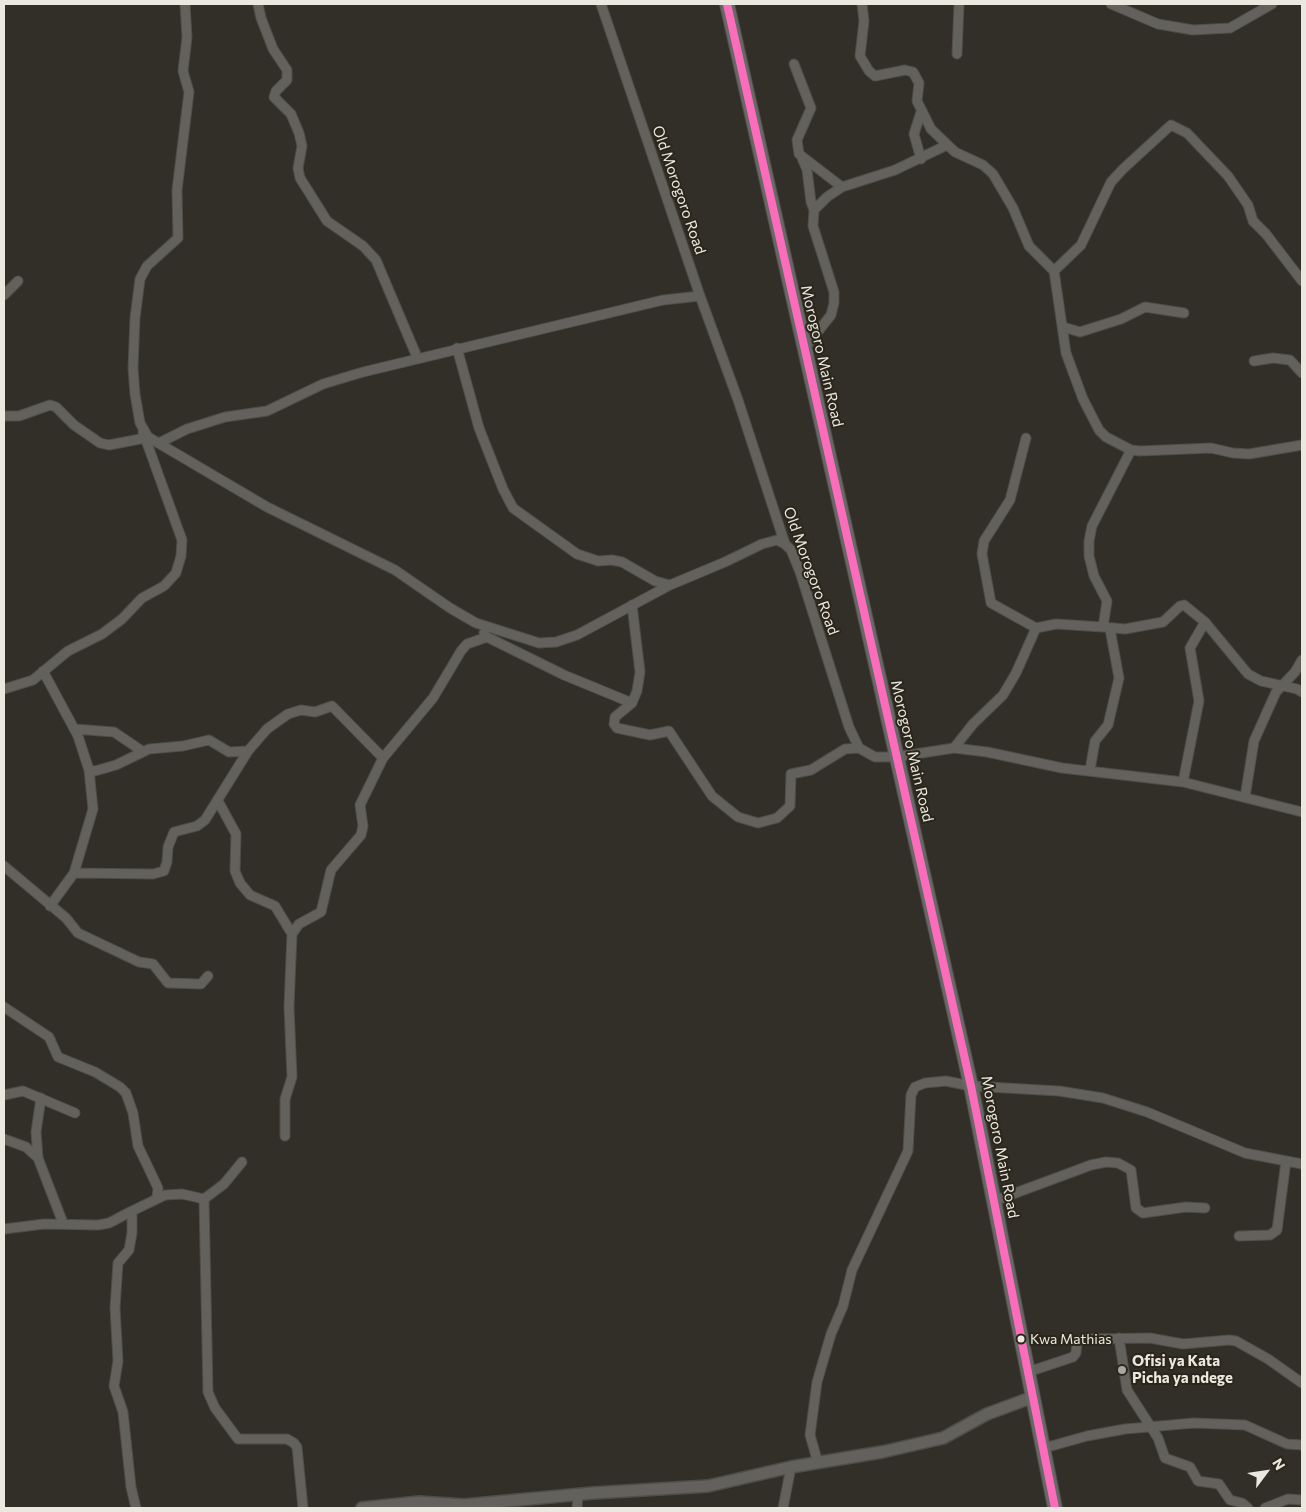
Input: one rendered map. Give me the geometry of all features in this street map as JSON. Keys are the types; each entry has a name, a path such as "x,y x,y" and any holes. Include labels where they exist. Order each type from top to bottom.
{"highway":[{"name":"Morogoro Main Road","path":"727,4 971,1086 1055,1508"}],"street":[{"path":"4,689 33,680 68,651 116,624 142,598 164,586 176,573 181,556 182,540 140,423 133,368 135,318 140,279 147,266 178,238 176,190 189,92 183,71 187,37 185,4"},
{"path":"258,4 260,18 273,49 287,70 286,80 274,96 291,114 299,133 302,146 298,173 302,182 327,221 363,246 376,260 417,357"},
{"name":"Old Morogoro Road","path":"601,4 700,296 738,400 785,544 791,550 800,572 849,727 859,748"},
{"path":"862,4 864,21 860,56 869,71 875,76 905,70 913,72 919,83 917,101 931,129 955,152 983,165 993,174 1013,208 1029,246 1054,272 1066,353 1092,417 1106,437 1131,450 1211,448 1233,453 1249,454 1302,445"},
{"path":"957,54 959,4"},
{"path":"1111,4 1158,24 1193,30 1230,28 1272,4"},
{"path":"794,64 811,108 797,140 814,210 813,226 834,292 834,304 831,315 804,349"},
{"path":"921,112 914,134 921,159"},
{"path":"1054,272 1081,245 1111,182 1171,125 1187,133 1228,176 1248,205 1253,221 1266,234 1302,281"},
{"path":"814,210 827,197 842,187 879,176 921,159 947,145"},
{"path":"802,158 842,187"},
{"path":"4,295 18,281"},
{"path":"159,443 187,429 225,416 267,412 323,384 417,357 663,300 700,296"},
{"path":"1063,327 1080,332 1121,319 1145,307 1184,313"},
{"path":"457,348 479,428 503,489 513,508 577,554 598,561 612,560 622,562 655,581 670,585"},
{"path":"1254,361 1269,358 1290,360 1302,373"},
{"path":"4,416 19,416 50,405 56,407 74,425 100,443 109,445 144,435 267,507 395,570 450,608 476,623 522,639 549,643 577,635 670,585 762,544 777,540 785,544"},
{"path":"1026,438 1010,500 984,541 982,554 991,603 1036,628 1056,624 1125,629 1163,622 1182,604 1206,622 1248,674 1260,681 1281,684 1302,692"},
{"path":"1090,770 1094,745 1108,725 1119,678 1106,628 1107,601 1094,576 1089,556 1089,541 1092,526 1120,476 1131,450"},
{"path":"632,605 640,672 638,691 632,703 615,717 613,722 615,727 650,735 669,731 716,801 738,817 758,823 777,818 790,806 791,774 811,770 845,749 859,748 874,757 954,748 1090,770 1183,782 1302,812"},
{"path":"1183,782 1199,701 1190,648 1206,622"},
{"path":"476,623 487,637 564,675 632,703"},
{"path":"954,748 973,724 1003,695 1016,673 1036,628"},
{"path":"285,1136 285,1099 292,1077 289,1007 292,934 299,924 321,912 331,870 361,835 363,826 360,805 383,758 433,698 467,644 487,637"},
{"path":"1245,797 1251,769 1252,746 1281,684 1295,672 1302,660"},
{"path":"43,671 74,729 89,770 93,809 74,873 50,906"},
{"path":"74,873 153,874 164,871 168,862 168,847 174,832 201,823 218,801 248,751 267,729 288,714 301,710 315,712 332,706 383,758"},
{"path":"74,729 114,732 142,751"},
{"path":"89,770 116,766 142,751 183,746 209,740 229,752 248,751"},
{"path":"218,801 236,834 235,870 240,883 250,895 275,906 292,934"},
{"path":"4,866 66,918 84,937 106,945 138,962 153,964 168,984 201,984 208,976"},
{"path":"4,1007 49,1037 58,1057 95,1072 120,1087 126,1094 133,1113 138,1146 158,1188 158,1197"},
{"path":"818,1462 810,1435 817,1382 856,1261 878,1220 908,1151 911,1095 915,1087 925,1083 946,1081 971,1086 1059,1091 1118,1101 1245,1153 1302,1164"},
{"path":"4,1095 23,1091 75,1113"},
{"path":"41,1098 36,1132 38,1158 63,1223"},
{"path":"4,1139 26,1148 38,1158"},
{"path":"1239,1236 1270,1235 1277,1230 1286,1161"},
{"path":"4,1229 24,1225 63,1223 98,1225 109,1223 158,1197 182,1194 204,1199 224,1184 242,1162"},
{"path":"994,1201 1092,1165 1106,1162 1118,1164 1130,1170 1136,1208 1143,1213 1186,1207 1205,1208"},
{"path":"204,1199 208,1392 215,1408 238,1438 278,1438 294,1442 297,1447 303,1508"},
{"path":"132,1211 132,1232 129,1250 118,1263 116,1277 114,1308 118,1361 114,1381 123,1412 131,1487 136,1508"},
{"path":"1119,1338 1127,1390 1158,1438 1165,1458 1190,1467 1198,1481 1218,1484 1230,1500 1248,1508"},
{"path":"1028,1372 1073,1357 1079,1340 1150,1338 1183,1344 1236,1341 1268,1359 1302,1383"},
{"path":"362,1508 418,1502 464,1505 708,1486 791,1467 908,1447 943,1438 986,1414 1033,1398"},
{"path":"1044,1448 1087,1436 1151,1426 1194,1423 1245,1425 1287,1444 1302,1445"},
{"path":"783,1508 791,1467"},
{"path":"578,1495 578,1508"},
{"path":"1265,1508 1288,1499 1302,1500"}],"transit line":[{"path":"727,4 971,1086 1055,1508"}],"place":[{"name":"Kwa Mathias","path":"1021,1339"},
{"name":"Ofisi ya Kata Picha ya ndege","path":"1122,1370"}]}
